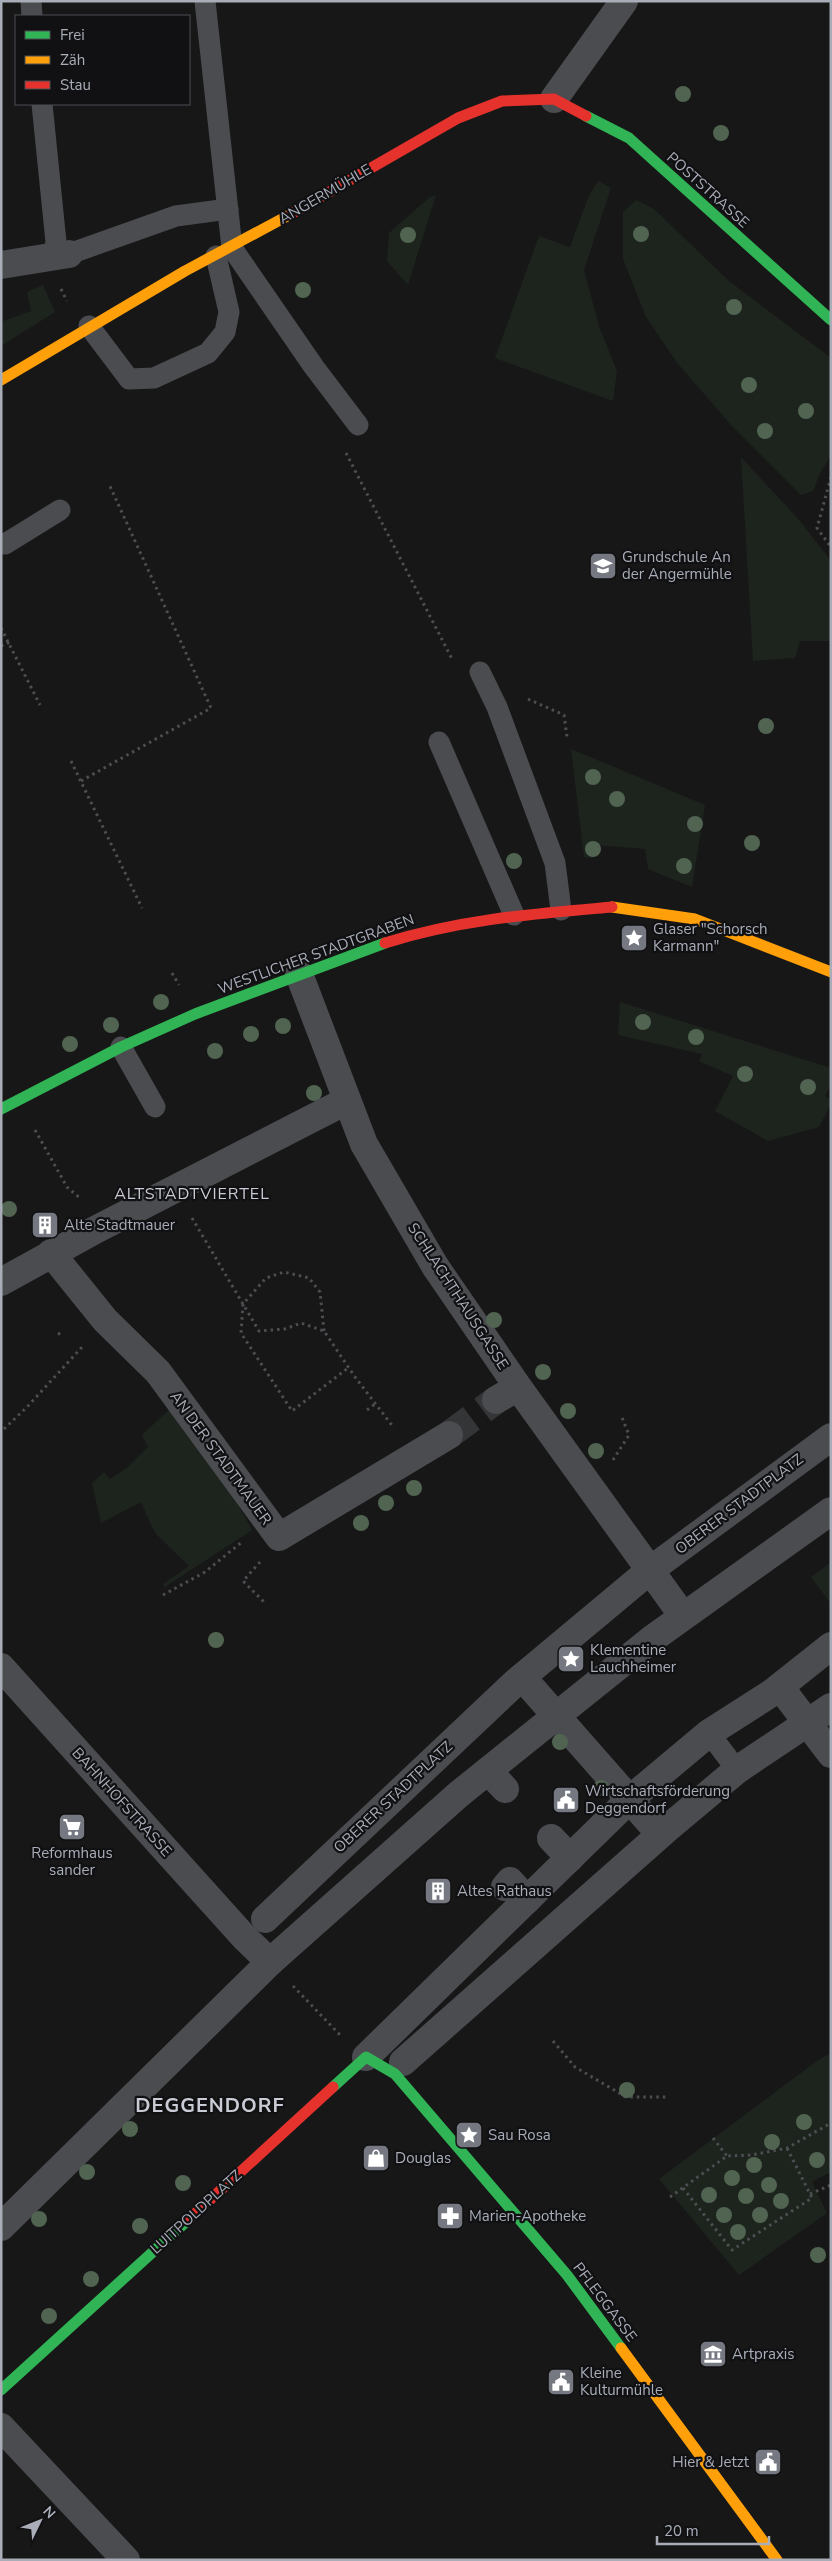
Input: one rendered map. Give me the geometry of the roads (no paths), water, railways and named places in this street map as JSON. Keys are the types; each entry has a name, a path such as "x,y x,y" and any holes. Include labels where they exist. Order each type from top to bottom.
{"street":[{"path":"554,99 624,1"},
{"name":"ANGERMÜHLE","path":"1,380 185,271 224,252 458,118 502,101 554,99"},
{"name":"POSTSTRASSE","path":"554,99 629,138 831,320"},
{"path":"1,265 57,255"},
{"name":"WESTLICHER STADTGRABEN","path":"1,1109 121,1047 195,1014 303,986 384,942 429,929 514,915 618,906 695,918 831,972"},
{"name":"SCHLACHTHAUSGASSE","path":"303,986 364,1144 507,1394 586,1483 649,1571"},
{"path":"1,1282 51,1253 346,1101"},
{"name":"AN DER STADTMAUER","path":"51,1253 105,1320 158,1372 279,1537 449,1435"},
{"name":"OBERER STADTPLATZ","path":"265,1919 522,1677 649,1571 831,1437"},
{"path":"1,2227 270,1962 497,1780 556,1714 683,1616 831,1511"},
{"path":"649,1571 683,1616"},
{"path":"831,1646 780,1687 709,1734 629,1800 570,1858 516,1893 410,2001 366,2057 399,2068 660,1834 737,1770 831,1707"},
{"name":"BAHNHOFSTRASSE","path":"1,1667 244,1937 270,1962"},
{"path":"522,1677 660,1834"},
{"path":"780,1687 831,1754"},
{"path":"551,1838 570,1858"},
{"name":"LUITPOLDPLATZ","path":"1,2390 366,2057"},
{"name":"PFLEGGASSE","path":"399,2068 567,2275 777,2560"},
{"path":"1,2427 126,2560"}],"lane":[{"path":"31,1 32,15"},
{"path":"86,328 129,379 154,378 208,353 225,332 229,312 224,252 228,209 205,1"},
{"path":"42,105 57,255 176,216 228,209"},
{"path":"224,252 358,425"},
{"path":"5,544 60,510"},
{"path":"480,672 497,707 555,863 561,910"},
{"path":"439,742 514,915"},
{"path":"121,1047 155,1107"},
{"path":"709,1734 737,1770"}],"tunnel":[{"path":"449,1435 496,1400"}],"place":[{"name":"Grundschule An der Angermühle","path":"603,566"},
{"name":"Glaser \"Schorsch Karmann\"","path":"634,938"},
{"name":"Alte Stadtmauer","path":"45,1225"},
{"name":"Klementine Lauchheimer","path":"571,1659"},
{"name":"Wirtschaftsförderung Deggendorf","path":"566,1800"},
{"name":"Reformhaus sander","path":"72,1827"},
{"name":"Altes Rathaus","path":"438,1891"},
{"name":"Sau Rosa","path":"469,2135"},
{"name":"Douglas","path":"376,2158"},
{"name":"Marien-Apotheke","path":"450,2216"},
{"name":"Artpraxis","path":"713,2354"},
{"name":"Kleine Kulturmühle","path":"561,2382"},
{"name":"Hier & Jetzt","path":"768,2462"}],"district":[{"name":"ALTSTADTVIERTEL","path":"192,1193"},
{"name":"DEGGENDORF","path":"210,2105"}]}
